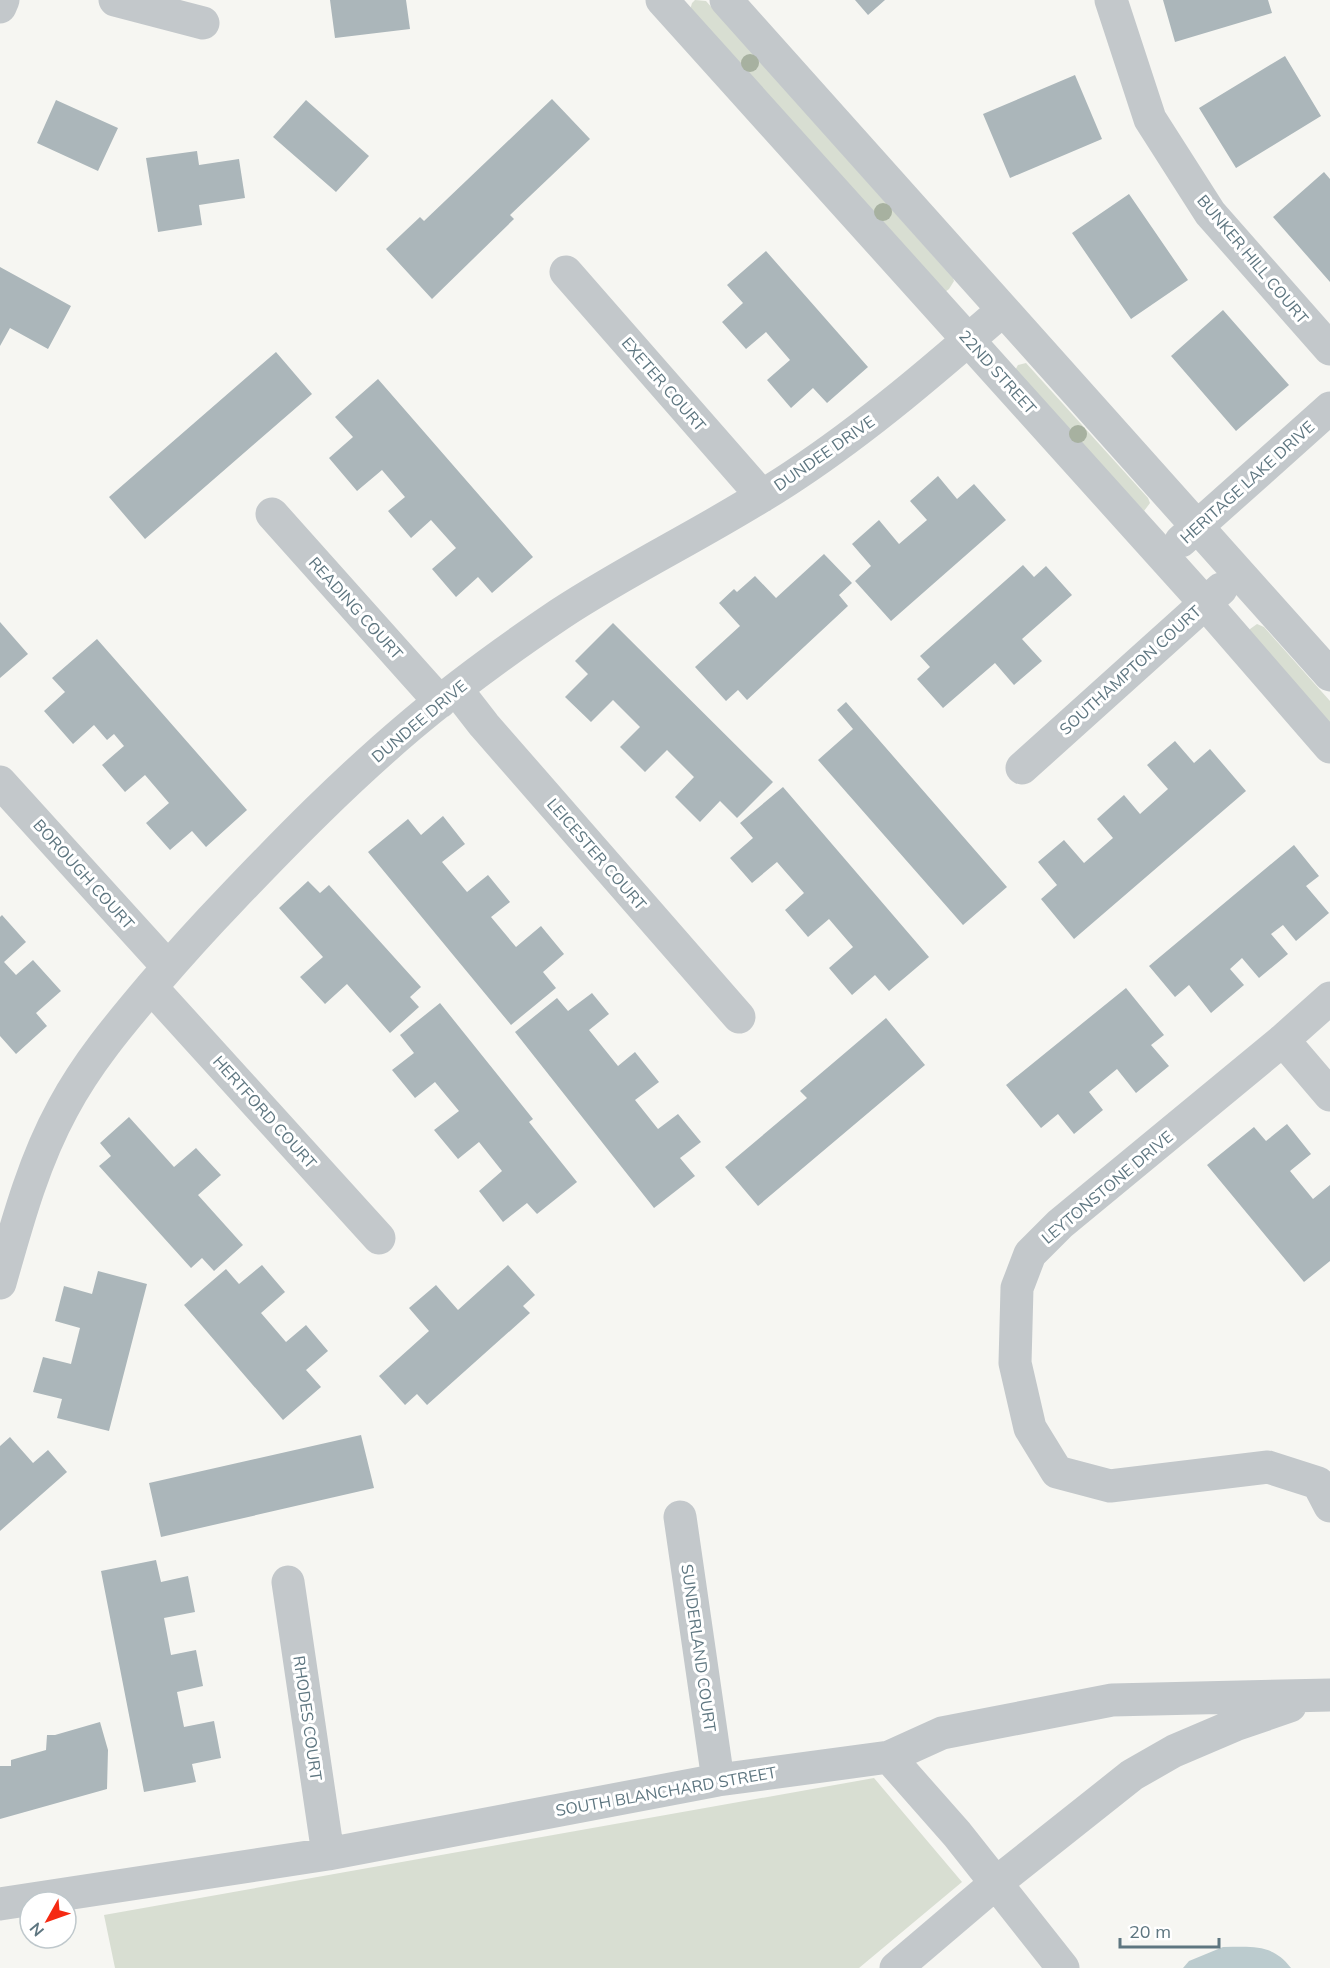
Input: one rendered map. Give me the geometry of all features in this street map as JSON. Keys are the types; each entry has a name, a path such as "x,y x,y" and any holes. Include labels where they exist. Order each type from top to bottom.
{"street":[{"path":"0,7 3,0"},
{"path":"115,0 204,23"},
{"name":"22ND STREET","path":"662,0 969,339 1205,603 1330,747"},
{"path":"726,0 1330,675"},
{"name":"BUNKER HILL COURT","path":"1111,0 1150,119 1210,213 1330,349"},
{"name":"EXETER COURT","path":"566,272 762,496"},
{"name":"DUNDEE DRIVE","path":"0,1283 32,1174 64,1105 91,1061 159,977 296,832 362,769 488,664 562,613 762,496 846,440 919,383 1003,310"},
{"name":"HERITAGE LAKE DRIVE","path":"1163,556 1330,408"},
{"name":"READING COURT","path":"272,514 448,695"},
{"name":"SOUTHAMPTON COURT","path":"1022,768 1239,573"},
{"name":"LEICESTER COURT","path":"448,695 484,725 739,1017"},
{"name":"BOROUGH COURT","path":"0,782 159,977"},
{"name":"HERTFORD COURT","path":"159,977 378,1238"},
{"name":"LEYTONSTONE DRIVE","path":"1330,998 1283,1040 1069,1217 1030,1254 1017,1288 1015,1364 1030,1428 1057,1472 1110,1486 1268,1467 1318,1483 1330,1506"},
{"path":"1283,1040 1330,1095"},
{"name":"SUNDERLAND COURT","path":"680,1517 718,1780"},
{"name":"RHODES COURT","path":"288,1582 328,1854"},
{"path":"896,1968 996,1883 1132,1775 1174,1751 1235,1725 1325,1695"},
{"name":"SOUTH BLANCHARD STREET","path":"0,1904 328,1854 718,1780 889,1757 942,1733 1112,1700 1325,1695"},
{"path":"889,1757 957,1834 1063,1968"}],"shaded area":[{"path":"695,0 706,1 953,278 954,281 949,289 945,292 690,10"},
{"path":"1026,363 1148,498 1150,503 1144,511 1014,372 1018,365"},
{"path":"1257,624 1264,627 1330,701 1330,730 1249,632"},
{"path":"874,1778 962,1882 859,1968 115,1968 104,1915"},
{"path":"1223,1947 1252,1947 1269,1950 1291,1968 1183,1968 1189,1961"}],"building":[{"path":"330,0 406,0 410,29 335,38"},
{"path":"855,0 885,0 868,15"},
{"path":"1163,0 1268,0 1272,13 1175,42"},
{"path":"1285,56 1321,116 1236,168 1199,108"},
{"path":"1075,75 1102,139 1010,178 983,114"},
{"path":"552,99 590,139 510,215 514,219 432,299 386,249 420,217 424,221"},
{"path":"56,100 118,128 98,171 37,143"},
{"path":"306,100 369,156 336,192 273,137"},
{"path":"197,151 199,165 239,159 245,198 199,205 202,225 158,232 146,158"},
{"path":"1324,172 1330,179 1330,282 1273,217"},
{"path":"1129,194 1188,280 1131,319 1072,233"},
{"path":"766,251 868,367 827,403 813,388 791,408 767,380 790,360 766,332 746,349 722,322 743,303 727,285"},
{"path":"0,267 71,306 48,349 10,328 0,346"},
{"path":"1223,310 1289,385 1236,431 1171,356"},
{"path":"276,352 312,394 145,539 109,497"},
{"path":"378,379 533,557 492,593 478,577 456,597 432,569 456,548 431,520 411,538 388,511 405,497 382,470 357,491 329,458 353,437 335,417"},
{"path":"938,476 957,499 974,484 1006,520 891,621 855,581 871,566 852,544 879,520 899,544 927,520 910,501"},
{"path":"824,554 852,583 839,595 848,606 747,700 738,690 726,701 695,667 740,626 719,603 734,589 737,592 755,576 776,598"},
{"path":"1023,565 1034,577 1046,566 1072,595 1022,639 1042,661 1014,685 995,663 943,708 917,679 930,667 920,656"},
{"path":"0,622 28,654 0,678"},
{"path":"613,623 773,782 737,818 720,801 700,822 675,797 694,777 667,750 645,772 620,747 640,727 613,700 591,722 565,697 588,674 575,661"},
{"path":"97,639 247,810 206,847 192,831 170,850 146,823 169,803 145,775 125,792 102,765 124,746 114,734 107,740 94,725 73,744 44,711 65,692 52,678"},
{"path":"846,702 1007,887 963,925 818,760 853,729 837,710"},
{"path":"1175,741 1194,763 1210,749 1246,791 1074,939 1041,899 1057,885 1038,862 1064,840 1084,863 1113,838 1097,819 1124,795 1140,814 1168,789 1147,765"},
{"path":"783,787 929,957 889,991 875,975 852,995 829,968 853,947 829,919 808,937 785,910 804,893 777,862 752,883 730,858 753,838 740,823"},
{"path":"443,816 465,844 442,862 467,892 488,875 510,902 491,917 516,947 541,926 564,954 543,972 556,988 511,1025 368,852 408,819 421,835"},
{"path":"1294,845 1319,876 1306,886 1329,913 1296,941 1283,925 1271,934 1288,954 1259,978 1242,958 1230,969 1244,985 1211,1013 1189,985 1175,997 1149,966"},
{"path":"308,881 320,893 329,885 421,987 410,997 419,1007 390,1033 347,984 325,1004 300,977 323,957 279,908"},
{"path":"2,915 26,942 4,962 16,975 33,960 61,991 36,1013 47,1026 16,1054 0,1036 0,917"},
{"path":"1126,988 1164,1035 1151,1045 1169,1066 1136,1093 1117,1069 1089,1092 1103,1110 1074,1134 1058,1114 1041,1128 1006,1085"},
{"path":"592,993 609,1014 589,1030 618,1066 635,1052 659,1082 635,1100 658,1129 678,1114 701,1142 680,1158 695,1176 654,1208 515,1032 557,998 568,1011"},
{"path":"440,1003 533,1119 529,1122 577,1182 537,1214 527,1203 503,1222 479,1191 502,1171 479,1142 458,1159 434,1130 459,1111 435,1082 415,1098 392,1070 414,1053 400,1035"},
{"path":"886,1018 925,1065 758,1206 725,1167 807,1098 800,1091"},
{"path":"129,1117 174,1167 196,1148 221,1175 198,1195 243,1245 214,1271 202,1258 191,1268 99,1166 111,1156 100,1143"},
{"path":"1287,1124 1311,1154 1290,1171 1313,1199 1330,1185 1330,1261 1304,1282 1207,1165 1254,1127 1266,1141"},
{"path":"262,1265 285,1292 261,1313 286,1342 306,1325 328,1351 306,1370 321,1387 283,1420 184,1305 226,1269 239,1284"},
{"path":"508,1265 535,1295 523,1306 530,1313 427,1405 417,1394 405,1405 379,1376 429,1331 409,1308 436,1285 458,1310"},
{"path":"98,1271 147,1284 109,1431 57,1418 62,1399 33,1392 43,1357 71,1364 80,1328 55,1321 64,1286 92,1294"},
{"path":"361,1435 374,1488 161,1537 149,1483"},
{"path":"10,1437 33,1463 48,1450 67,1472 0,1531 0,1446"},
{"path":"156,1560 161,1582 188,1576 195,1612 164,1618 171,1655 196,1650 203,1686 177,1692 184,1727 214,1721 221,1758 192,1764 196,1782 144,1792 101,1571"},
{"path":"100,1722 108,1750 107,1789 0,1819 0,1766 11,1766 11,1760 46,1750 47,1735 55,1735"}]}
